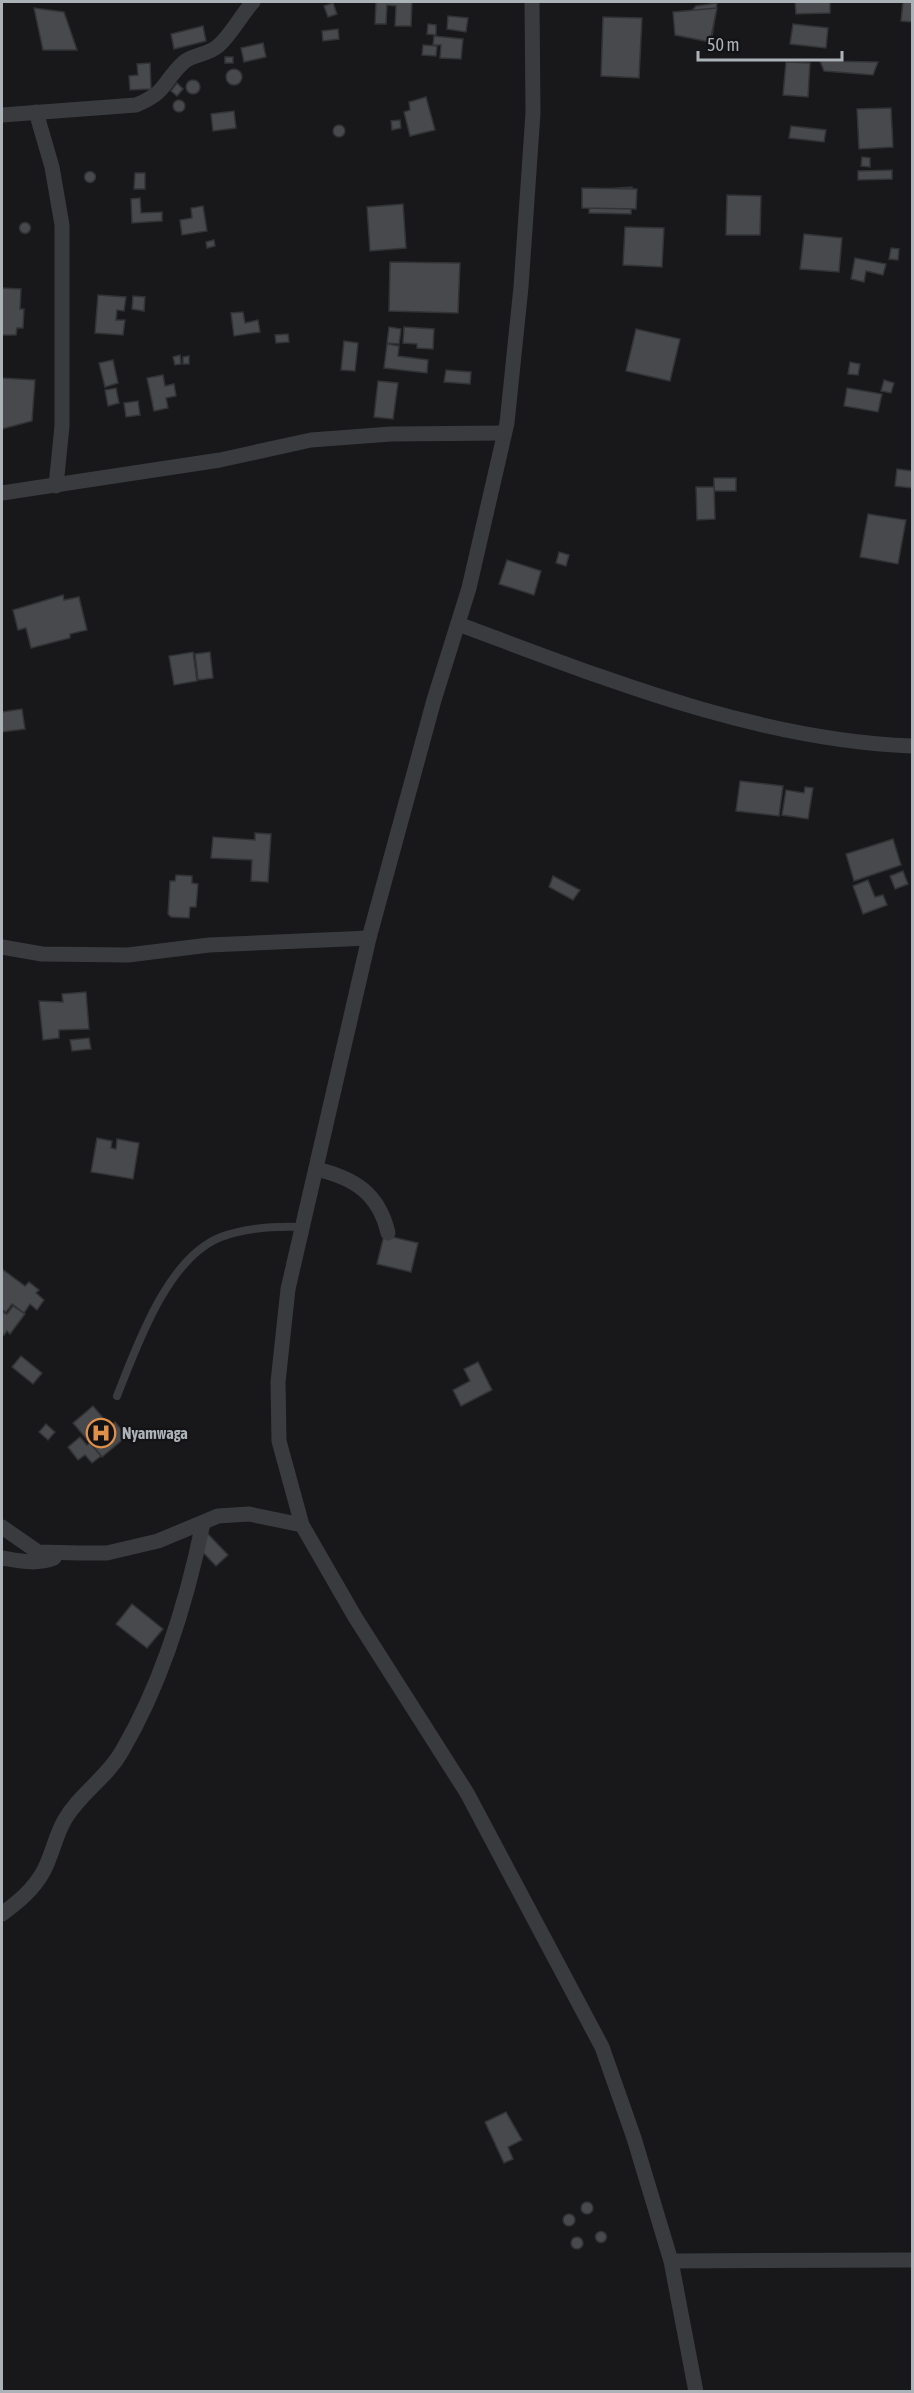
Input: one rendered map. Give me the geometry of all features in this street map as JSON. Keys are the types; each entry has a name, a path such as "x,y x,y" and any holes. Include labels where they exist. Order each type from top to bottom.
{"street":[{"path":"2,115 136,105 152,99 162,91 188,58 208,53 219,45 253,2"},
{"path":"532,2 533,113 521,287 504,434 469,588 410,784 369,938 288,1289 278,1382 279,1441 302,1525 355,1617 467,1793 602,2047 634,2138 670,2261 696,2391"},
{"path":"36,112 52,167 62,225 62,426 56,486"},
{"path":"2,493 220,460 311,440 392,434 504,434"},
{"path":"458,624 651,694 768,725 879,745 912,746"},
{"path":"2,947 42,954 128,955 208,945 369,938"},
{"path":"316,1169 345,1179 373,1198 381,1209 388,1233"},
{"path":"2,1527 38,1552 106,1553 158,1541 218,1516 249,1514 302,1525"},
{"path":"2,1914 29,1892 44,1872 64,1822 83,1793 121,1753 132,1732 177,1628 191,1582 203,1523"},
{"path":"2,1558 43,1562 65,1553"},
{"path":"670,2261 912,2260"}],"lane":[{"path":"117,1396 147,1321 169,1284 197,1253 220,1237 247,1230 275,1226 303,1227"}],"building":[{"path":"376,2 412,2 411,26 395,26 396,6 387,5 386,24 375,24"},
{"path":"795,2 830,2 830,13 796,14"},
{"path":"903,2 912,2 912,22 901,21"},
{"path":"333,3 337,14 328,17 324,6"},
{"path":"717,3 712,37 675,30 696,6"},
{"path":"34,8 64,12 77,50 43,50"},
{"path":"717,8 710,42 675,35 673,12"},
{"path":"448,16 468,18 466,32 447,29"},
{"path":"603,17 642,18 639,78 601,76"},
{"path":"428,24 436,25 436,35 427,34"},
{"path":"793,24 828,28 826,48 790,44"},
{"path":"203,26 206,41 174,49 171,34"},
{"path":"338,29 339,39 323,41 322,31"},
{"path":"434,36 463,39 461,59 440,58 441,45 433,45"},
{"path":"263,43 266,57 244,62 241,48"},
{"path":"423,45 437,46 436,56 422,55"},
{"path":"225,57 233,57 233,63 225,63"},
{"path":"820,61 878,62 873,75 824,71"},
{"path":"786,62 810,63 808,97 783,95"},
{"path":"150,63 151,89 130,90 129,76 138,75 137,64"},
{"path":"234,69 242,77 234,85 226,77"},
{"path":"193,80 198,82 200,87 198,92 193,94 188,92 186,87 188,82"},
{"path":"177,83 183,89 177,96 171,91"},
{"path":"426,97 435,130 410,136 404,112 410,110 409,102"},
{"path":"181,100 185,106 181,112 177,112 173,104"},
{"path":"891,108 893,147 859,149 857,109"},
{"path":"234,111 236,128 213,131 211,114"},
{"path":"400,120 401,128 392,130 391,121"},
{"path":"341,125 344,126 344,136 337,137 334,136 333,129 334,126"},
{"path":"791,126 826,130 824,142 789,138"},
{"path":"862,157 870,158 870,167 861,166"},
{"path":"892,170 892,179 858,180 858,171"},
{"path":"90,171 96,177 90,183 84,177"},
{"path":"135,173 145,173 145,189 134,189"},
{"path":"632,187 631,214 589,213 590,190"},
{"path":"582,188 637,189 636,209 582,208"},
{"path":"727,195 761,196 760,235 726,235"},
{"path":"140,198 141,213 162,212 162,221 132,223 131,199"},
{"path":"403,204 406,248 370,251 367,207"},
{"path":"203,206 207,231 182,235 180,220 192,218 191,208"},
{"path":"25,222 31,228 25,234 19,228"},
{"path":"625,227 664,228 662,267 623,265"},
{"path":"804,234 842,238 839,272 800,269"},
{"path":"214,240 215,246 207,248 206,242"},
{"path":"891,248 899,249 898,260 889,259"},
{"path":"855,258 886,264 883,275 866,271 864,282 851,279"},
{"path":"390,262 460,263 458,313 389,311"},
{"path":"2,288 21,289 20,309 24,309 23,328 17,328 16,335 2,335"},
{"path":"98,295 126,297 124,311 117,310 116,320 125,320 123,335 95,333"},
{"path":"133,296 145,297 144,311 132,309"},
{"path":"243,312 245,323 258,320 260,332 234,336 231,313"},
{"path":"389,327 401,329 399,344 387,343"},
{"path":"404,327 434,329 433,349 417,348 417,344 403,343"},
{"path":"636,329 680,339 670,381 626,371"},
{"path":"288,334 289,342 276,343 275,335"},
{"path":"344,341 358,343 355,371 341,370"},
{"path":"387,344 399,346 398,356 428,360 427,373 384,368"},
{"path":"180,355 181,364 175,365 173,357"},
{"path":"189,356 189,364 183,364 183,357"},
{"path":"113,360 118,383 105,387 99,363"},
{"path":"850,362 860,364 858,375 848,374"},
{"path":"446,370 471,372 470,384 444,382"},
{"path":"163,375 165,386 174,384 176,396 166,398 168,408 154,411 147,378"},
{"path":"2,378 35,380 32,421 2,429"},
{"path":"884,380 894,383 891,393 881,391"},
{"path":"378,381 398,383 393,419 374,417"},
{"path":"116,388 119,403 108,406 105,390"},
{"path":"847,388 882,394 878,412 844,406"},
{"path":"138,401 140,415 126,417 124,403"},
{"path":"897,469 912,471 912,488 895,486"},
{"path":"714,478 736,478 736,491 714,491"},
{"path":"696,487 714,487 715,519 697,520"},
{"path":"868,514 906,520 898,564 860,557"},
{"path":"559,552 569,555 566,566 556,563"},
{"path":"507,560 541,571 534,595 499,584"},
{"path":"63,595 64,600 79,597 87,630 70,634 70,638 31,648 26,628 18,630 13,610"},
{"path":"193,652 197,681 174,685 169,656"},
{"path":"210,652 213,678 198,680 195,654"},
{"path":"22,709 25,729 2,732 2,712"},
{"path":"740,781 783,786 779,816 736,811"},
{"path":"805,787 813,788 808,819 782,815 786,790 804,793"},
{"path":"255,833 271,834 268,882 251,881 252,860 211,858 213,837 255,840"},
{"path":"893,839 901,865 854,881 846,854"},
{"path":"903,871 908,884 895,889 890,876"},
{"path":"176,875 192,876 192,883 198,884 196,907 190,907 189,918 171,917 168,914 170,881 175,881"},
{"path":"553,876 580,890 573,900 549,887"},
{"path":"868,880 875,897 883,895 887,905 863,914 853,886"},
{"path":"86,992 89,1029 59,1030 59,1038 43,1040 39,1001 63,1002 62,994"},
{"path":"89,1038 91,1049 72,1051 70,1040"},
{"path":"97,1138 112,1141 111,1148 116,1149 117,1139 139,1143 133,1179 91,1172"},
{"path":"384,1235 418,1243 411,1272 377,1264"},
{"path":"2,1269 25,1286 29,1282 39,1290 36,1293 44,1300 37,1310 30,1304 24,1313 12,1304 6,1312 2,1310"},
{"path":"13,1306 25,1314 10,1334 7,1331 4,1335 2,1333 2,1312 7,1314"},
{"path":"21,1356 42,1373 33,1384 12,1367"},
{"path":"478,1362 492,1390 461,1406 453,1390 470,1381 464,1369"},
{"path":"93,1406 110,1426 115,1422 127,1436 102,1457 73,1423"},
{"path":"46,1424 55,1432 48,1440 39,1432"},
{"path":"80,1437 87,1445 90,1443 101,1456 92,1463 85,1455 78,1460 68,1447"},
{"path":"207,1533 228,1555 216,1566 195,1544"},
{"path":"132,1604 163,1629 147,1648 116,1624"},
{"path":"506,2112 522,2140 508,2147 513,2159 504,2163 485,2122"},
{"path":"589,2202 593,2208 589,2214 585,2214 581,2206"},
{"path":"571,2214 575,2220 571,2226 567,2226 563,2218"},
{"path":"601,2232 605,2233 605,2241 601,2242 597,2241 596,2237 597,2233"},
{"path":"579,2237 583,2243 579,2249 575,2249 571,2241"}],"place":[{"name":"Nyamwaga","path":"101,1433"}]}
